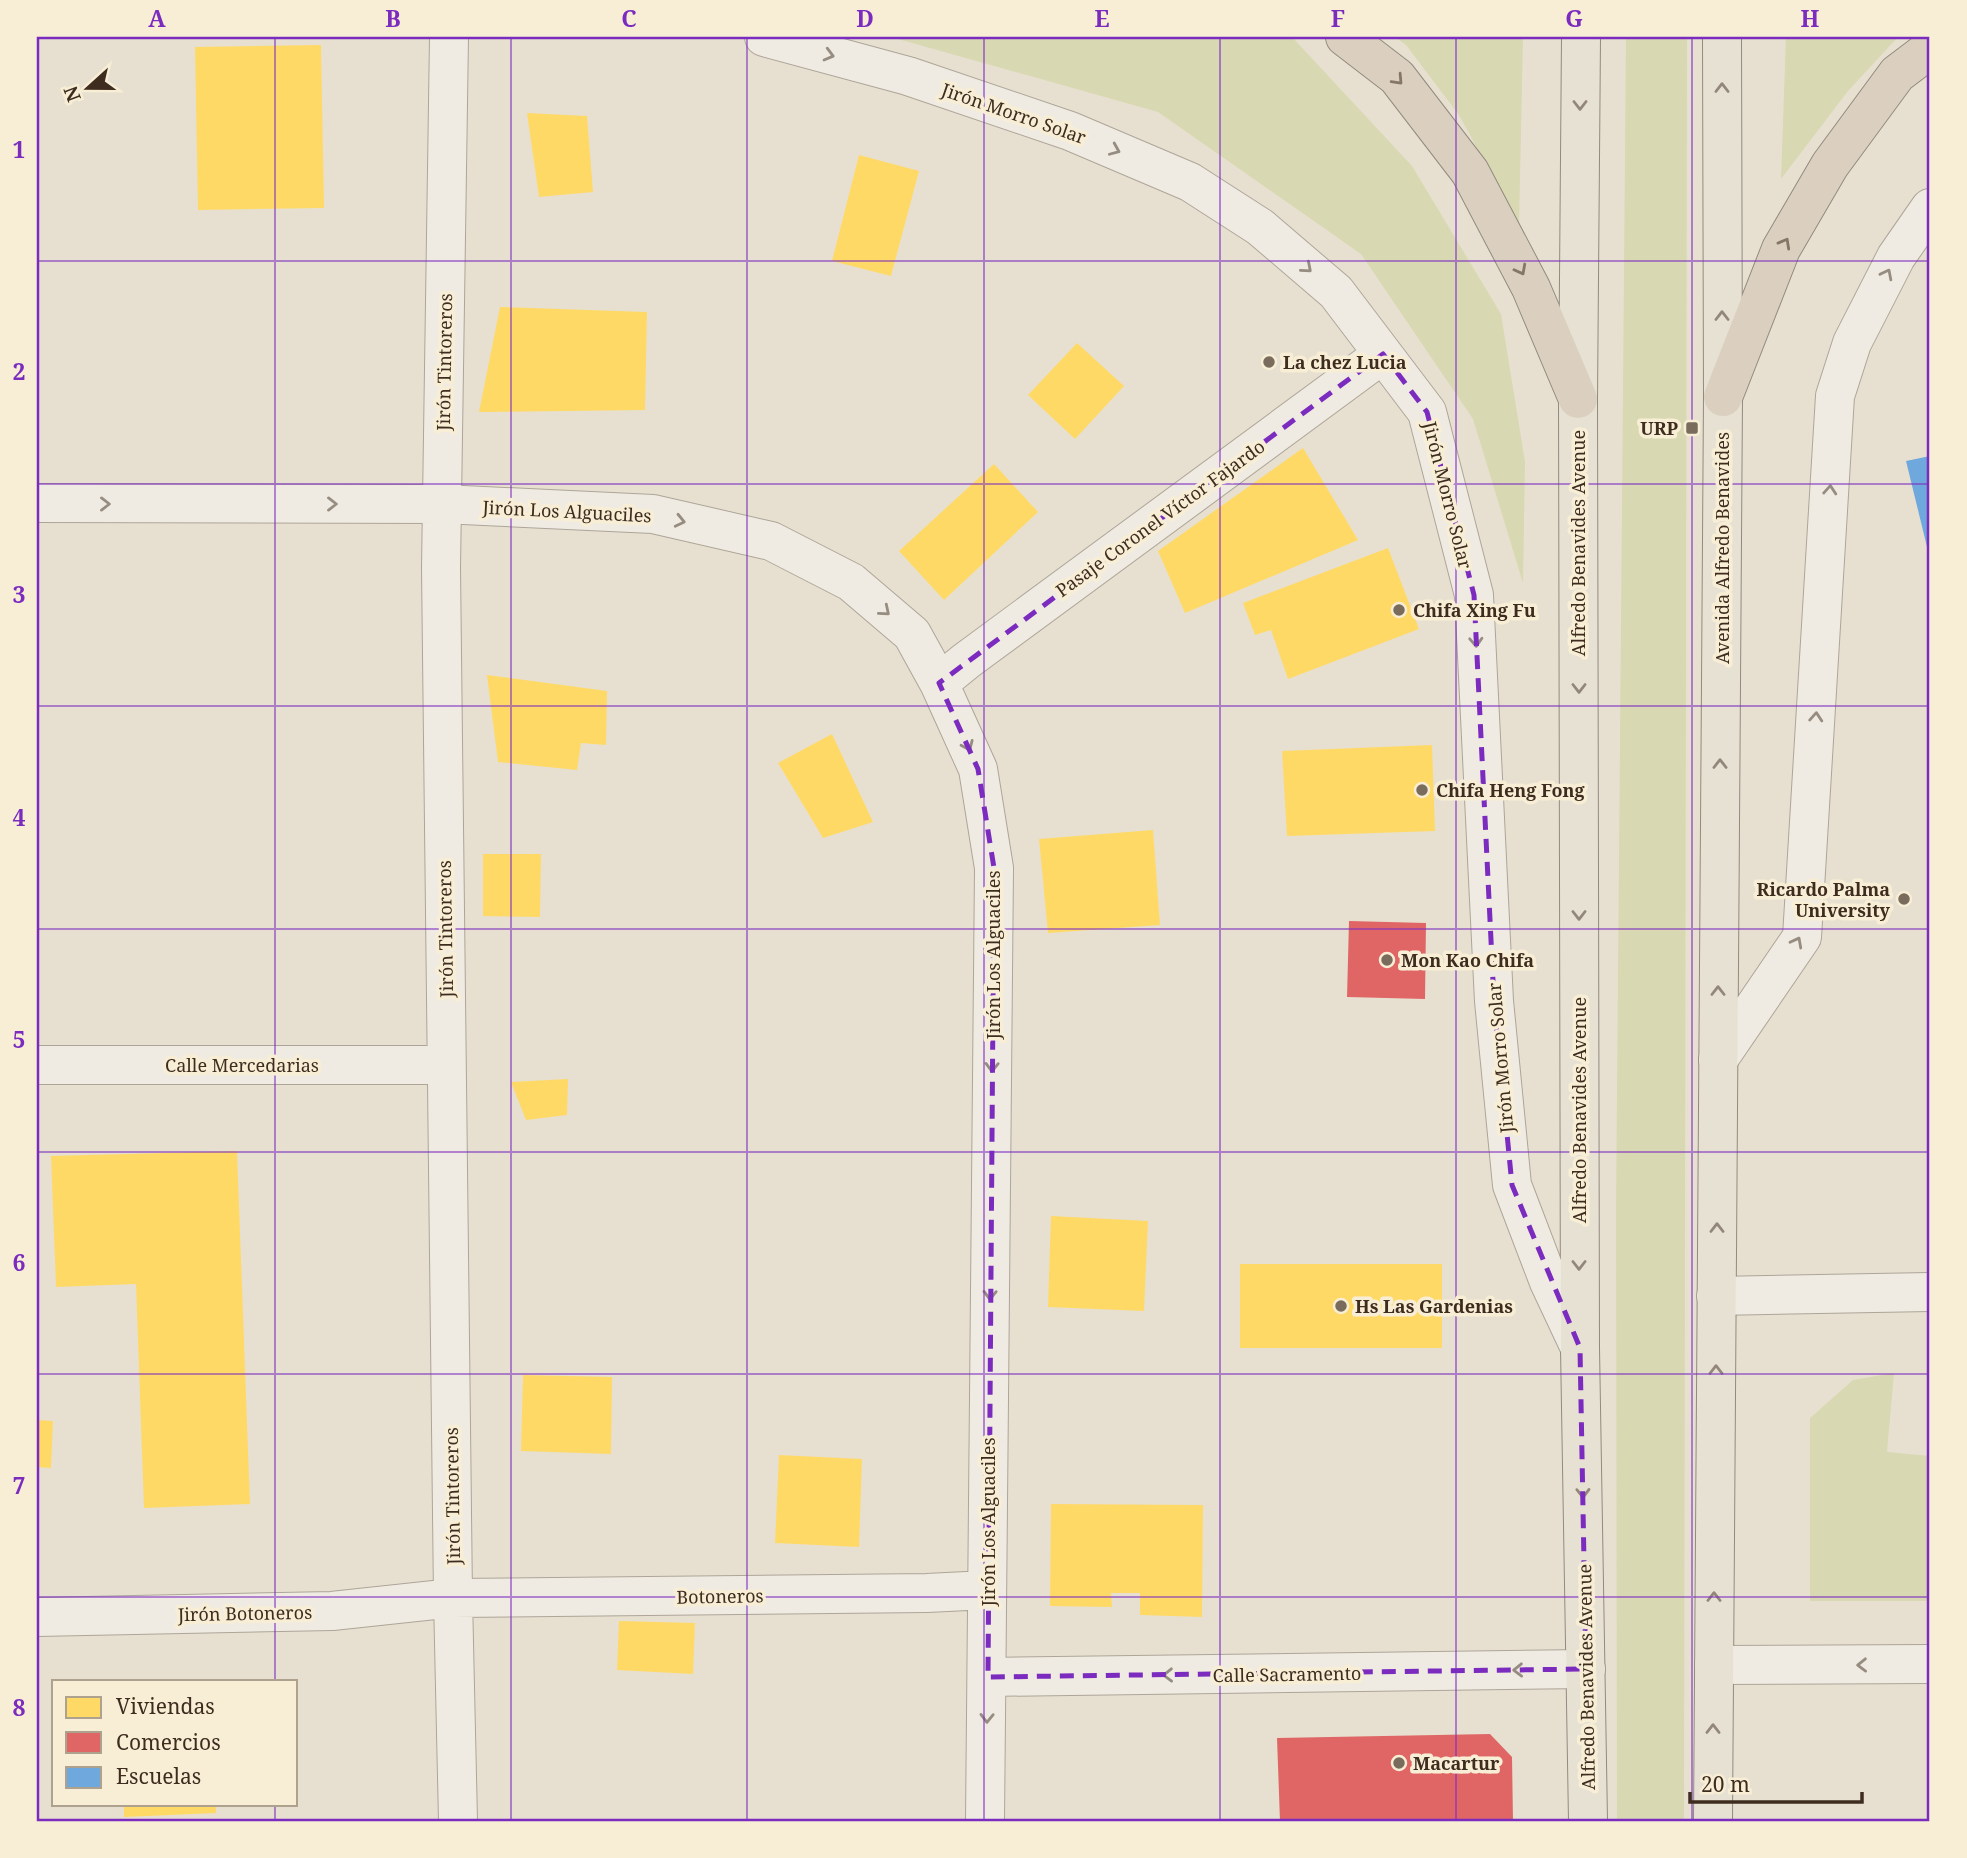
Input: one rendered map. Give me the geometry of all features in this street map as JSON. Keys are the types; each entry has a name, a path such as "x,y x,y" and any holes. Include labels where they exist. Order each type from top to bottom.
{"highway":[{"path":"1345,37 1397,77 1470,172 1531,288 1578,399"},
{"path":"1723,397 1781,249 1830,165 1897,74 1930,49"}],"main road":[{"path":"1578,399 1581,37"},
{"name":"Avenida Alfredo Benavides","path":"1718,1060 1723,397 1722,37"},
{"name":"Alfredo Benavides Avenue","path":"1578,399 1580,1348 1588,1821"},
{"path":"1713,1821 1718,1060"}],"street":[{"name":"Jirón Tintoreros","path":"449,37 442,504 446,1065 458,1821"},
{"name":"Jirón Morro Solar","path":"764,37 908,76 1032,118 1070,131 1190,182 1260,227 1336,292 1427,412 1474,595 1494,1002 1512,1185 1549,1282 1580,1348"},
{"path":"1718,1060 1802,937 1835,396 1852,343 1896,257 1930,208"},
{"name":"Pasaje Coronel Víctor Fajardo","path":"939,683 1383,354"},
{"name":"Jirón Los Alguaciles","path":"37,503 442,504 653,514 771,541 851,582 912,634 939,683 978,769 994,869 985,1821"},
{"name":"Calle Mercedarias","path":"37,1065 446,1065"},
{"path":"1716,1296 1930,1292"},
{"name":"Botoneros","path":"453,1598 927,1593 987,1590"},
{"name":"Jirón Botoneros","path":"37,1617 332,1611 453,1598"},
{"path":"1714,1665 1930,1664"},
{"name":"Calle Sacramento","path":"988,1677 1586,1669"}],"highlighted area":[{"path":"1383,354 1427,412 1474,595 1494,1001 1512,1185 1580,1348 1586,1669 988,1677 994,868 978,769 939,683"}],"green space":[{"path":"891,37 1292,37 1412,166 1501,314 1525,462 1523,583 1473,419 1361,254 1158,112"},
{"path":"1395,37 1523,37 1519,225 1459,115 1406,45"},
{"path":"1626,37 1687,37 1684,1821 1617,1821 1616,1211"},
{"path":"1786,37 1898,37 1848,91 1781,179"},
{"path":"1894,1373 1887,1452 1930,1456 1930,1601 1810,1601 1810,1418 1853,1380"}],"building: Viviendas":[{"path":"321,45 324,208 198,210 195,47"},
{"path":"527,113 587,116 593,192 539,197"},
{"path":"859,155 919,171 891,276 832,261"},
{"path":"500,307 647,312 645,410 479,412"},
{"path":"1077,343 1124,386 1075,439 1028,395"},
{"path":"1303,448 1358,540 1185,613 1158,551"},
{"path":"994,464 1038,512 944,600 899,551"},
{"path":"1388,548 1419,629 1288,679 1271,630 1255,635 1243,603"},
{"path":"487,675 607,691 606,745 581,743 577,770 498,762"},
{"path":"832,734 873,822 823,838 778,763"},
{"path":"1432,745 1435,831 1287,836 1282,751"},
{"path":"1153,830 1160,925 1048,933 1039,839"},
{"path":"483,854 541,854 540,917 483,916"},
{"path":"568,1079 567,1115 526,1120 511,1082"},
{"path":"237,1151 250,1504 144,1508 136,1284 56,1287 51,1156"},
{"path":"1051,1216 1148,1221 1144,1311 1048,1307"},
{"name":"Hs Las Gardenias","path":"1240,1264 1442,1264 1442,1348 1240,1348"},
{"path":"523,1375 612,1377 611,1454 521,1451"},
{"path":"37,1420 53,1421 51,1468 37,1467"},
{"path":"779,1455 862,1459 859,1547 775,1543"},
{"path":"1051,1504 1203,1505 1202,1617 1140,1615 1140,1593 1111,1593 1112,1607 1050,1606"},
{"path":"619,1621 695,1623 693,1674 617,1670"},
{"path":"124,1806 216,1806 216,1813 124,1817"}],"building: Comercios":[{"name":"Mon Kao Chifa","path":"1349,921 1426,923 1425,999 1347,997"},
{"path":"1490,1734 1512,1757 1513,1821 1280,1821 1277,1738"}],"building: Escuelas":[{"path":"1930,456 1930,555 1929,555 1906,461"}],"place":[{"name":"La chez Lucia","path":"1269,362"},
{"name":"URP","path":"1692,428"},
{"name":"Chifa Xing Fu","path":"1399,610"},
{"name":"Chifa Heng Fong","path":"1422,790"},
{"name":"Ricardo Palma University","path":"1904,899"},
{"name":"Mon Kao Chifa","path":"1387,960"},
{"name":"Hs Las Gardenias","path":"1341,1306"},
{"name":"Macartur","path":"1399,1763"}]}
